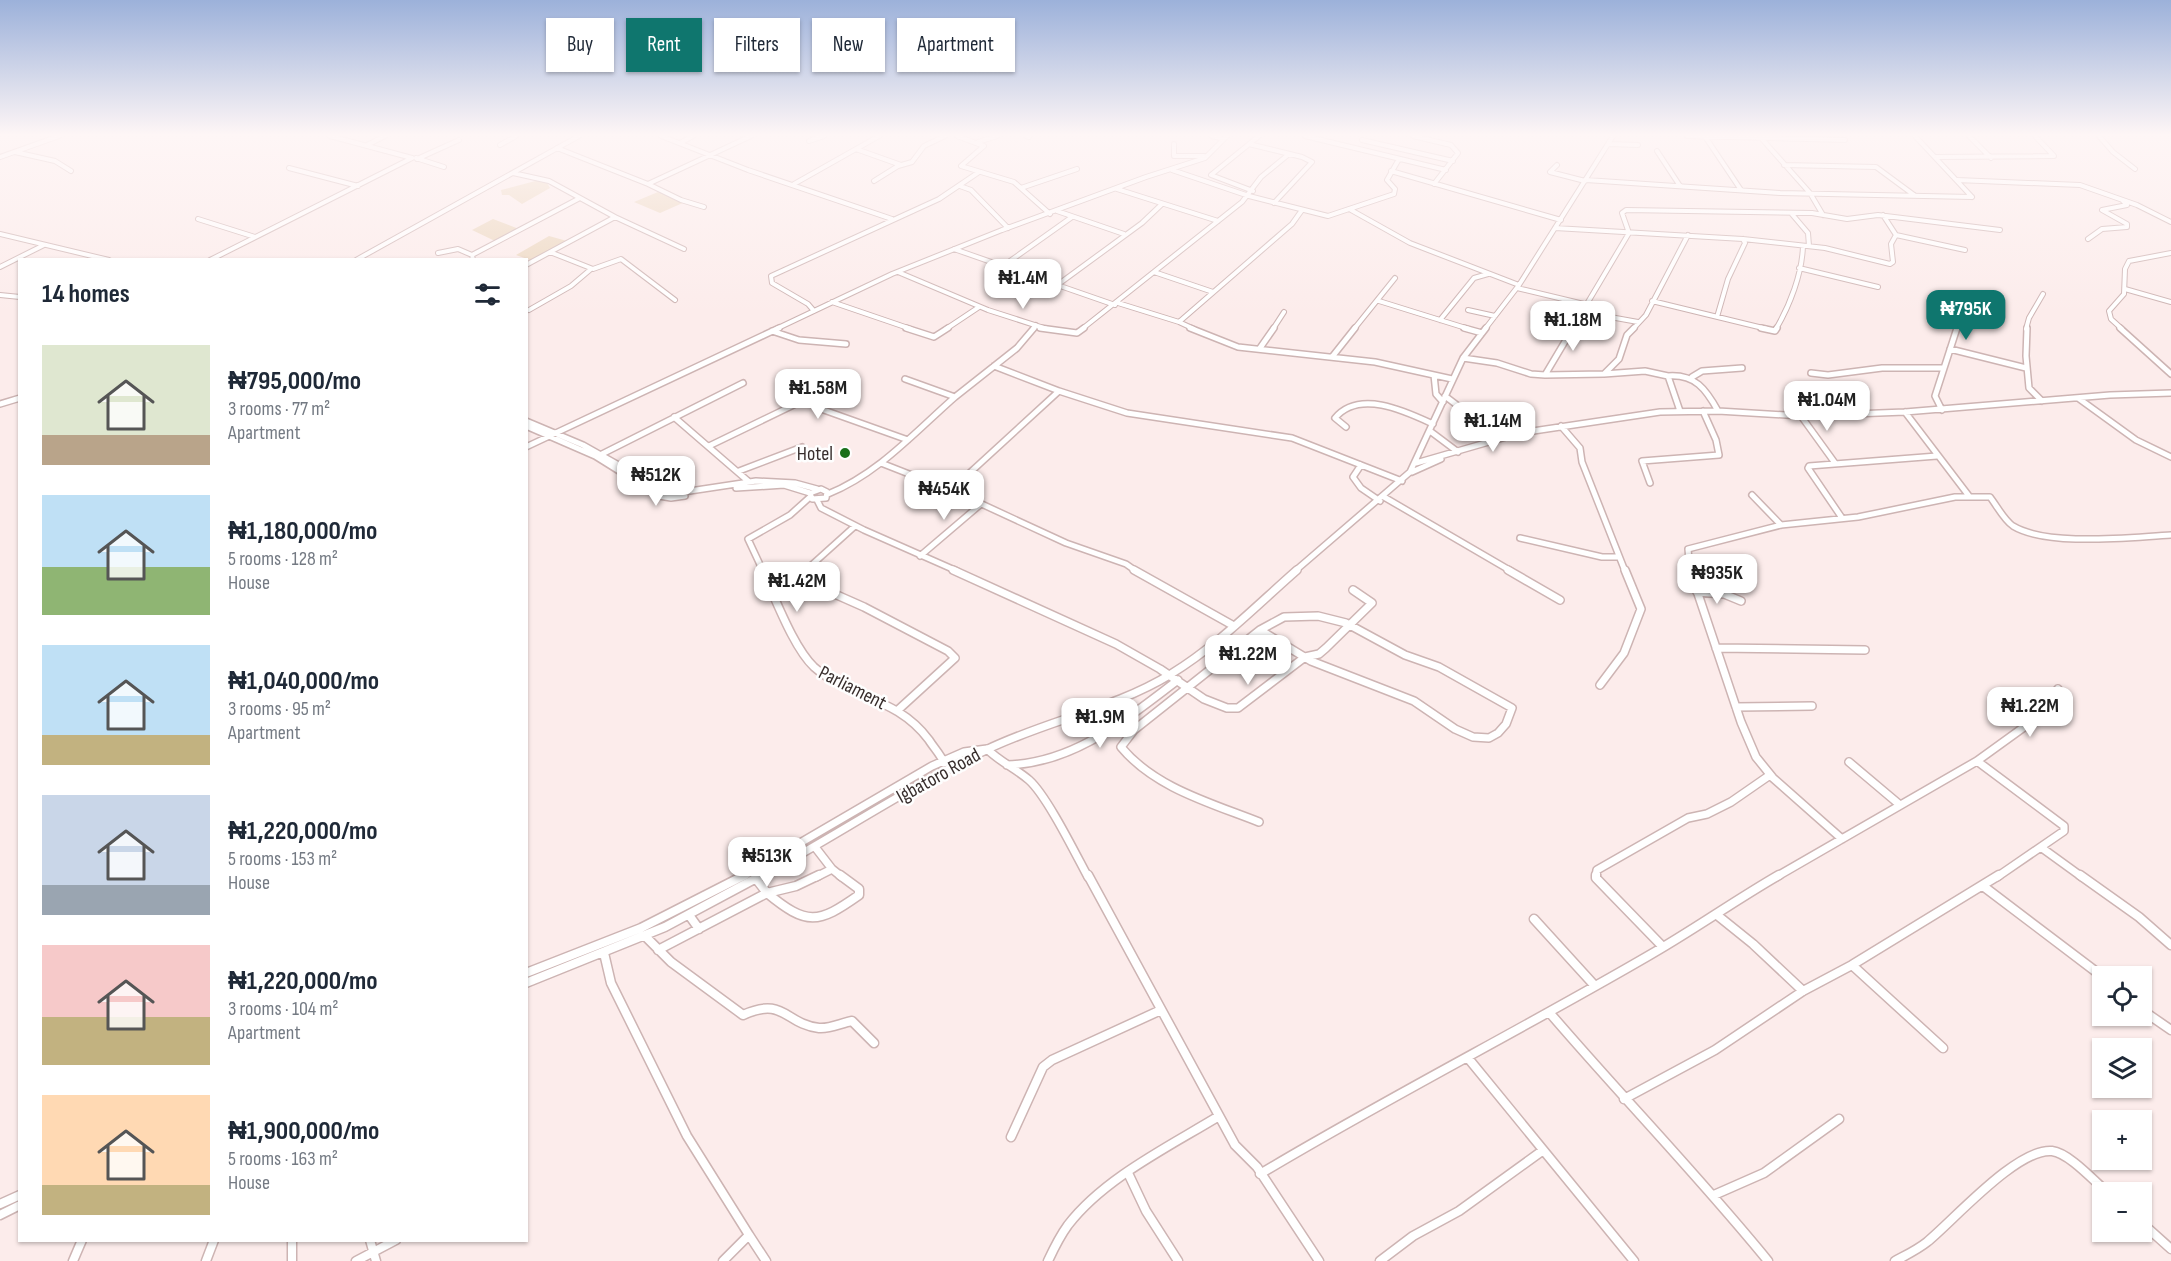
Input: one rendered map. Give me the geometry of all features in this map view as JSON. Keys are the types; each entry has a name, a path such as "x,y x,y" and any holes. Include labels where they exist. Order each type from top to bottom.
{"street":[{"path":"214,258 340,195"},
{"path":"360,258 474,195"},
{"path":"571,195 615,218 684,249"},
{"path":"670,195 704,207"},
{"path":"824,195 892,219"},
{"path":"814,311 808,304 773,284 771,276 946,195"},
{"path":"976,195 1008,228"},
{"path":"1029,195 1050,214"},
{"path":"528,446 898,272 953,248 1101,195"},
{"path":"1135,195 1218,221"},
{"path":"1246,195 1332,216 1392,195"},
{"path":"1274,203 1280,195"},
{"path":"1472,195 1561,220"},
{"path":"1319,1261 1257,1167 1235,1145 1040,793 1029,780 1004,764 987,749 1103,706 1171,674 1233,626 1402,481 1416,463 1463,358 1518,287 1576,195"},
{"path":"1811,195 1823,215"},
{"path":"1867,195 1971,198 1969,195"},
{"path":"2108,195 2171,222"},
{"path":"898,272 930,289 979,307 1062,334 1077,333 1249,196"},
{"path":"438,253 458,249 472,257 578,199"},
{"path":"2088,239 2102,229 2127,227 2127,224 2102,210 2127,205 2122,200"},
{"path":"1056,286 1142,223 1162,204"},
{"path":"1179,322 1292,224 1302,210"},
{"path":"1350,210 1410,243 1489,273 1518,287 1587,307 1599,315 1638,322"},
{"path":"1545,375 1629,233 1622,213 1626,210 1791,213 1847,219 1882,215 2000,230"},
{"path":"1057,211 1124,234"},
{"path":"1652,302 1775,331 1790,299 1808,233 1791,213"},
{"path":"1882,215 1896,235 1965,250"},
{"path":"528,264 615,218"},
{"path":"1003,267 1072,218"},
{"path":"198,219 256,237"},
{"path":"1555,228 1743,239 1806,246 1890,264 1893,262 1892,241 1896,235"},
{"path":"0,234 100,258"},
{"path":"0,238 6,235"},
{"path":"1604,374 1619,359 1625,340 1638,322 1643,319 1688,235"},
{"path":"1717,317 1728,279 1745,243 1743,239"},
{"path":"0,267 44,245"},
{"path":"953,248 1056,286 1179,322 1238,347 1387,364 1452,379"},
{"path":"550,252 591,269"},
{"path":"2171,253 2129,261 2124,269 2124,294 2109,311 2111,318 2171,374"},
{"path":"363,256 367,258"},
{"path":"529,310 568,288 591,269 621,259 675,300"},
{"path":"1799,268 1878,287"},
{"path":"1154,272 1213,292"},
{"path":"1440,320 1474,278 1489,273"},
{"path":"1332,357 1358,322 1379,301 1395,278"},
{"path":"2125,289 2171,302"},
{"path":"2042,401 2029,388 2025,339 2027,324 2038,308 2043,294"},
{"path":"0,295 18,297"},
{"path":"1379,301 1482,333"},
{"path":"832,302 934,337 979,307"},
{"path":"1942,410 1935,396 1964,304"},
{"path":"1468,310 1495,316"},
{"path":"1260,348 1284,312"},
{"path":"817,500 826,498 828,494 848,486 881,463 955,398 1017,348 1036,325"},
{"path":"772,331 798,341 846,344"},
{"path":"1950,349 2026,368"},
{"path":"1463,358 1497,363 1531,374 1604,374 1647,371 1668,376 1686,375 1704,387 1718,411"},
{"path":"994,366 1059,391 1127,413 1292,438 1402,481"},
{"path":"1612,367 1634,372"},
{"path":"1692,378 1702,371 1742,368"},
{"path":"1811,373 1828,375 1882,368 1944,368"},
{"path":"1434,375 1436,394 1466,412 1510,424 1520,433"},
{"path":"1668,376 1680,411"},
{"path":"905,379 955,398"},
{"path":"602,454 743,383"},
{"path":"951,490 1059,391"},
{"path":"1416,463 1520,433 1626,416 1680,411 1801,416 1905,412 2171,393"},
{"path":"2077,398 2136,440 2171,457"},
{"path":"0,405 18,400"},
{"path":"709,446 804,400 818,408 908,440"},
{"path":"1346,427 1335,418 1337,414 1351,405 1359,404 1386,407 1433,424"},
{"path":"1650,483 1642,460 1719,455 1716,440 1702,411"},
{"path":"1905,412 1969,496"},
{"path":"1801,416 1835,463"},
{"path":"674,417 740,471 748,481"},
{"path":"528,422 595,456 665,498 760,485 795,487 817,500 821,508 855,526 1125,649 1171,674 1187,688 1212,702 1229,708 1239,708 1305,657 1319,654 1372,603 1353,590"},
{"path":"1562,426 1580,448 1586,471 1618,557 1641,609 1623,653 1600,686"},
{"path":"528,427 602,454 670,494 748,481 781,481 826,490 828,494"},
{"path":"1430,431 1458,452"},
{"path":"740,471 802,447"},
{"path":"1410,472 1449,455"},
{"path":"1842,518 1808,468 1812,465 1937,456"},
{"path":"881,463 951,490 1066,543 1126,564 1149,580 1186,597 1233,626"},
{"path":"1361,465 1353,477 1363,491 1382,499 1560,600"},
{"path":"810,495 817,489"},
{"name":"Parliament","path":"810,495 790,515 748,539 800,650 813,666 829,678 898,710 921,730 944,761"},
{"path":"1752,495 1781,525"},
{"path":"1842,839 1770,775 1756,757 1736,707 1691,576 1688,549 1781,525 1842,518 1969,496 1990,497 2011,525 2026,532 2079,540 2171,535"},
{"path":"920,556 981,504"},
{"path":"855,526 803,573 803,580 864,606 948,651 955,658 898,710"},
{"path":"1520,538 1602,557 1618,557"},
{"path":"1697,592 1724,594 1741,602"},
{"path":"1259,629 1321,667 1380,686 1417,702 1460,731 1476,737 1493,737 1505,724 1512,708 1439,668 1405,655 1350,624 1326,618 1284,616 1259,629 1134,730 1121,747 1137,766 1155,777 1259,822"},
{"path":"1716,648 1865,650"},
{"path":"1004,764 1029,766 1077,748 1178,680"},
{"path":"1260,1174 1364,1112 1468,1058 1663,947 1762,885 1977,761 2031,722 2058,689"},
{"path":"1736,707 1812,706"},
{"name":"Igbatoro Road","path":"528,972 615,939 690,904 944,761 972,749 980,747 987,749"},
{"name":"Igbatoro Road","path":"528,982 645,936 689,915 757,880 933,777 987,749"},
{"path":"933,777 944,761"},
{"path":"1624,1099 1714,1050 1803,991 1852,965 1983,886 2064,831 2064,826 1977,761"},
{"path":"1849,762 1900,805"},
{"path":"1663,947 1596,878 1597,870 1688,818 1707,814 1731,802 1770,775"},
{"path":"757,880 767,892 795,914 831,915 860,890 832,869 815,847"},
{"path":"2042,848 2139,917 2171,945"},
{"path":"658,950 767,892 796,886 832,869"},
{"path":"1983,886 2092,969"},
{"path":"689,915 699,929"},
{"path":"1717,915 1754,944 1803,991"},
{"path":"1534,919 1595,986"},
{"path":"645,936 658,950 742,1015 756,1007 772,1006 817,1028 852,1021 874,1043"},
{"path":"604,953 617,996 687,1136 766,1261"},
{"path":"1852,965 1943,1048"},
{"path":"1011,1137 1043,1067 1052,1060 1161,1010"},
{"path":"1549,1012 1624,1099 1714,1195 1768,1261"},
{"path":"2152,1017 2171,1030"},
{"path":"1468,1058 1634,1261"},
{"path":"1048,1261 1062,1233 1077,1214 1128,1173 1219,1116"},
{"path":"1714,1195 1733,1190 1763,1174 1839,1119"},
{"path":"1380,1261 1413,1236 1459,1211 1542,1151"},
{"path":"1895,1261 1926,1243 1983,1190 2015,1165 2044,1151 2060,1153 2095,1182"},
{"path":"1128,1173 1146,1211 1178,1261"},
{"path":"0,1204 18,1196"},
{"path":"0,1215 18,1206"},
{"path":"2152,1232 2171,1249"},
{"path":"723,1261 749,1235"},
{"path":"73,1261 81,1242"},
{"path":"206,1261 213,1242"},
{"path":"292,1242 292,1261"},
{"path":"356,1261 374,1256 393,1242"}],"shaded area":[{"path":"502,195 538,195 522,204 509,195"},
{"path":"651,195 666,195 685,202 660,213 634,202"},
{"path":"493,219 519,229 495,241 472,230"},
{"path":"549,236 567,241 530,260 516,255"}],"place":[{"name":"Hotel","path":"845,453"}]}
